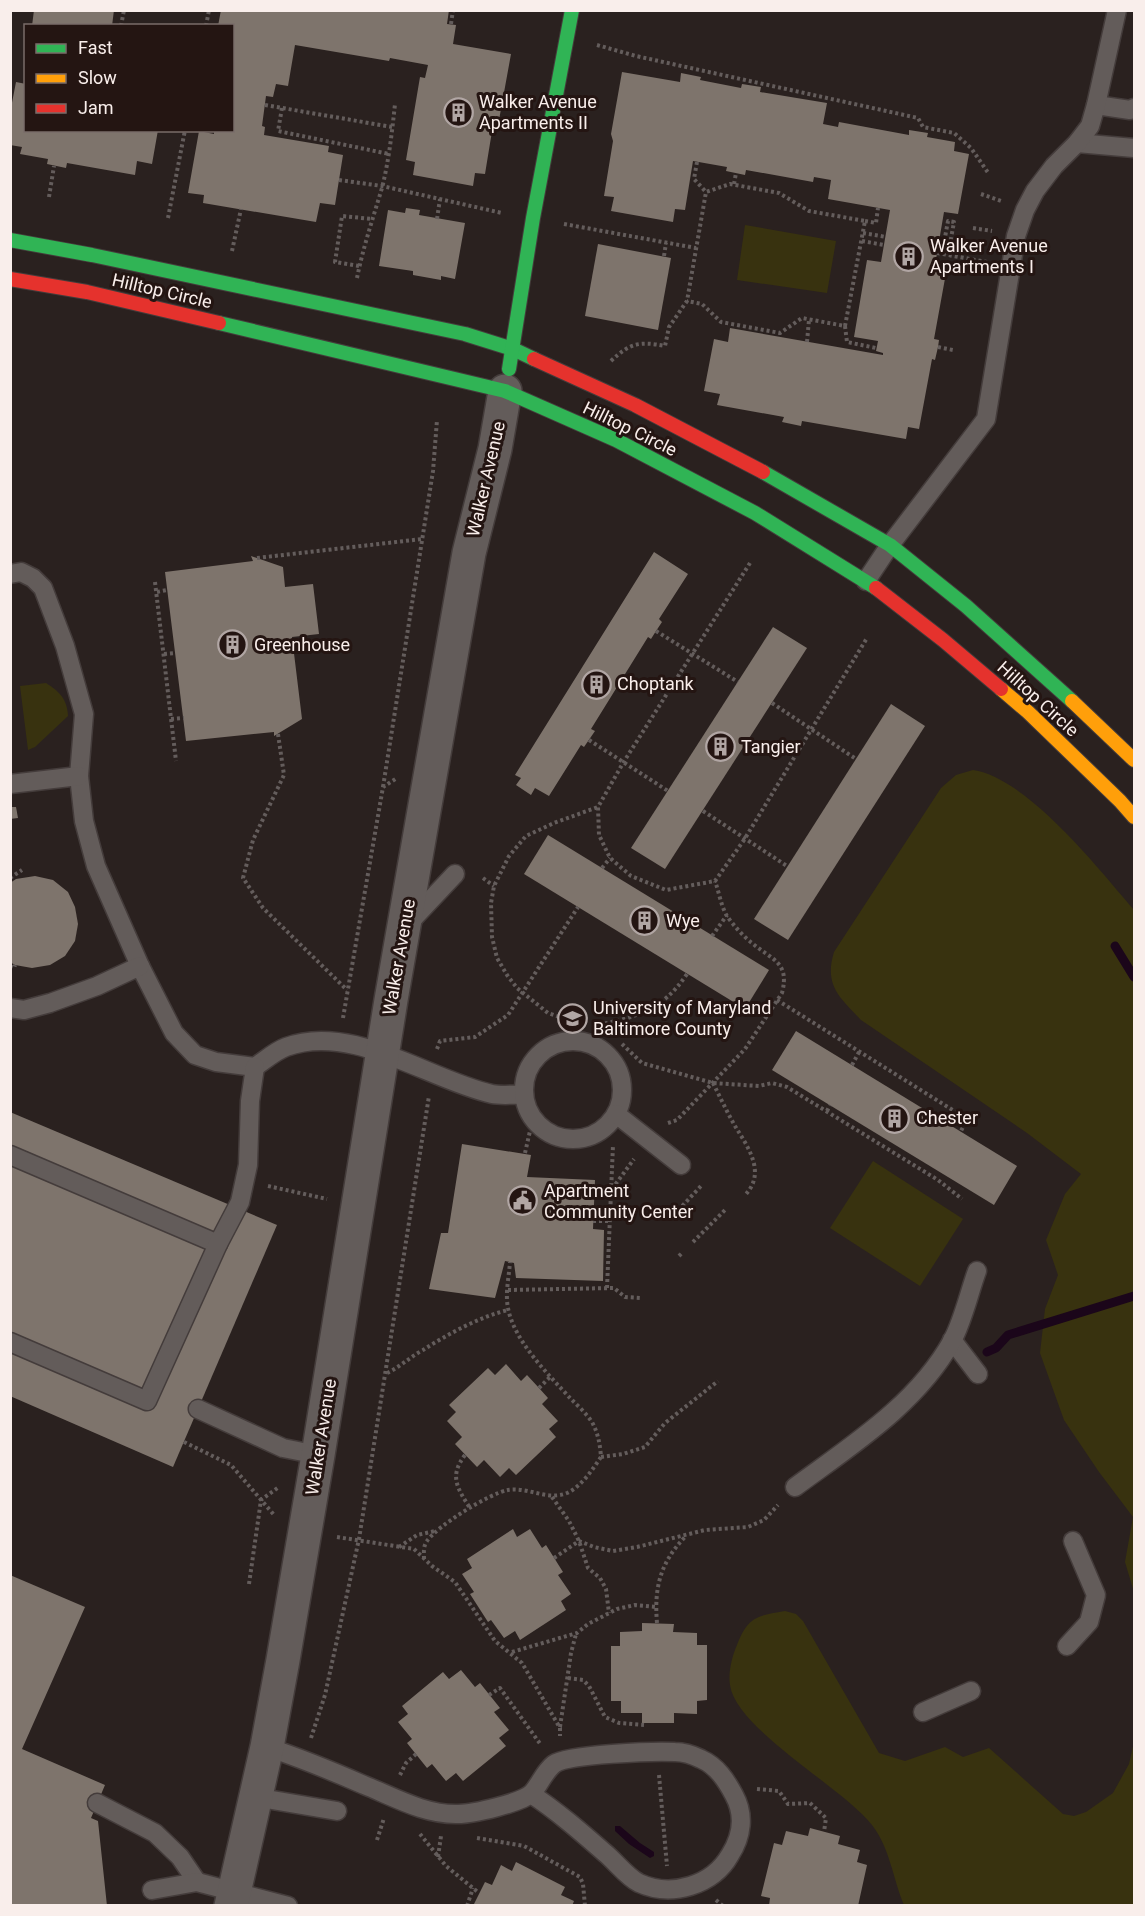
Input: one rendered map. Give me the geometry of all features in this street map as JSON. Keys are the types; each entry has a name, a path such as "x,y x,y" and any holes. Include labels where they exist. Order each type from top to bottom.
{"street":[{"name":"Walker Avenue","path":"233,1899 267,1747 469,553 495,449 533,218 572,10"},
{"name":"Hilltop Circle","path":"10,240 104,257 465,334 513,349 635,405 767,473 890,546 966,606 1045,675 1134,760"},
{"name":"Hilltop Circle","path":"10,279 98,295 505,391 616,440 755,513 866,581 943,640 1028,712 1134,817"}],"lane":[{"path":"866,581 986,419 1019,227 1035,191 1090,126 1117,10"},
{"path":"1096,105 1130,110 1134,108"},
{"path":"1077,143 1134,148"},
{"path":"10,574 27,575 43,588 65,646 84,714 79,776 84,821 96,866 140,966 174,1033 190,1051 216,1062 255,1067 284,1047 309,1040 339,1042 383,1053 493,1094 524,1095"},
{"path":"10,784 79,776"},
{"path":"404,929 455,874"},
{"path":"10,1008 24,1010 50,1003 97,986 140,966"},
{"path":"576,1041 590,1044 602,1051 615,1067 622,1087 621,1101 616,1114 605,1128 590,1137 572,1140 554,1136 540,1126 529,1112 524,1095 525,1080 538,1056 549,1047 576,1041"},
{"path":"10,1342 147,1401 218,1244 240,1202 248,1165 250,1101 255,1067"},
{"path":"616,1114 681,1165"},
{"path":"10,1155 218,1244"},
{"path":"795,1487 879,1424 918,1390 952,1340 977,1271"},
{"path":"952,1340 978,1374"},
{"path":"198,1409 283,1448 318,1455"},
{"path":"1067,1646 1089,1622 1096,1595 1073,1541"},
{"path":"923,1712 971,1691"},
{"path":"267,1747 421,1809 444,1814 488,1810 531,1794 554,1764 562,1761 608,1754 686,1753 716,1768 736,1798 741,1825 738,1842 714,1875 698,1884 669,1889 637,1882 550,1807 531,1794"},
{"path":"255,1797 337,1811"},
{"path":"97,1803 155,1833 180,1857 197,1882 233,1899 288,1905"},
{"path":"152,1890 197,1882"}],"path":[{"path":"451,24 453,10"},
{"path":"592,44 636,56 918,118 922,130 954,133 971,148 989,174"},
{"path":"372,219 342,216 335,262 359,266 382,186 389,154 395,104"},
{"path":"265,105 392,127"},
{"path":"282,108 278,131 389,154"},
{"path":"168,218 185,132"},
{"path":"697,162 694,179 706,192"},
{"path":"49,197 54,166"},
{"path":"734,184 736,173"},
{"path":"339,180 382,186 511,215"},
{"path":"706,192 734,184 780,193 809,211 876,223 878,208"},
{"path":"609,362 625,348 646,343 665,346 669,327 687,301 706,192"},
{"path":"437,219 440,199"},
{"path":"232,251 241,209"},
{"path":"865,221 845,327 847,342 876,348"},
{"path":"938,247 943,248 948,221 954,222 948,255"},
{"path":"560,223 696,248"},
{"path":"863,233 885,237"},
{"path":"862,241 884,244"},
{"path":"664,256 666,243"},
{"path":"937,253 972,260"},
{"path":"687,301 702,304 721,322 780,333 802,318 845,327"},
{"path":"807,342 809,320"},
{"path":"938,347 953,350"},
{"path":"343,1024 433,471 437,420"},
{"path":"257,558 422,539"},
{"path":"750,562 623,763 598,807 599,835 610,858 631,876 666,890 715,881 744,840 867,638"},
{"path":"156,582 176,761"},
{"path":"157,592 168,590"},
{"path":"656,632 738,682"},
{"path":"164,654 175,653"},
{"path":"772,703 856,759"},
{"path":"171,720 184,718"},
{"path":"278,734 284,775 253,840 243,878 263,908 347,990"},
{"path":"589,740 668,791"},
{"path":"383,787 402,775"},
{"path":"576,1023 548,1013 523,993 507,975 497,958 492,937 491,903 494,886 509,856 526,836 598,807"},
{"path":"703,812 788,866"},
{"path":"602,868 610,858"},
{"path":"10,878 22,870"},
{"path":"483,878 494,886"},
{"path":"664,1124 677,1120 745,1049 777,1000 784,983 783,970 775,959 751,943 727,915 715,881"},
{"path":"436,1052 440,1041 475,1037 508,1015 578,907"},
{"path":"712,936 727,915"},
{"path":"593,1026 639,1015 658,1005 676,990 687,974"},
{"path":"777,1000 967,1119 961,1131"},
{"path":"622,1044 642,1063 713,1083 759,1086 772,1083 787,1087 938,1180 962,1199"},
{"path":"852,1065 859,1052"},
{"path":"713,1083 751,1153 755,1178 753,1187 746,1194"},
{"path":"308,1749 325,1695 360,1539 430,1090"},
{"path":"826,1111 830,1105"},
{"path":"525,1154 531,1131"},
{"path":"607,1288 613,1145"},
{"path":"611,1189 638,1155"},
{"path":"938,1180 942,1173"},
{"path":"268,1186 337,1201"},
{"path":"670,1219 701,1186"},
{"path":"693,1242 725,1210"},
{"path":"593,1221 610,1221"},
{"path":"424,1559 425,1543 436,1531 470,1508 508,1490 531,1491 552,1497 568,1493 584,1480 601,1457 597,1433 591,1420 550,1377 525,1346 508,1310 510,1262"},
{"path":"508,1290 614,1288 625,1297 641,1298"},
{"path":"387,1373 397,1369 424,1348 495,1313 508,1310"},
{"path":"539,1388 550,1377"},
{"path":"601,1457 623,1455 645,1447 666,1423 718,1381"},
{"path":"184,1442 231,1465 283,1524"},
{"path":"465,1455 459,1462 456,1479 458,1490 470,1508"},
{"path":"249,1584 261,1500 280,1487"},
{"path":"579,1541 613,1551 705,1530 748,1527 764,1520 795,1487"},
{"path":"552,1497 569,1521 588,1568 600,1578 606,1589 609,1613"},
{"path":"398,1547 417,1535 436,1531"},
{"path":"336,1536 414,1549 455,1582 495,1641 522,1663 560,1728"},
{"path":"657,1623 657,1582 674,1549 686,1536"},
{"path":"554,1558 579,1541"},
{"path":"511,1652 577,1633 617,1609 635,1605 656,1607"},
{"path":"475,1612 480,1609"},
{"path":"560,1737 577,1633"},
{"path":"568,1678 583,1680 589,1686 605,1717 619,1723 646,1725"},
{"path":"489,1695 500,1688 542,1747"},
{"path":"657,1752 667,1868"},
{"path":"399,1778 406,1763 416,1754"},
{"path":"747,1793 758,1789 779,1791 788,1804 810,1803 825,1818 824,1832"},
{"path":"418,1830 438,1857 479,1893"},
{"path":"438,1857 442,1830"},
{"path":"476,1838 524,1846 580,1877 585,1905"},
{"path":"468,1905 474,1888"}],"shaded area":[{"path":"745,225 836,241 827,293 737,280"},
{"path":"46,683 62,696 68,716 35,747 28,750 20,686"},
{"path":"973,770 994,777 1016,789 1038,807 1081,849 1134,910 1134,1592 1125,1562 1133,1517 1064,1420 1040,1353 1045,1309 1058,1275 1046,1240 1065,1194 1081,1174 1027,1133 861,1020 840,997 832,982 831,963 834,952 941,788 956,775"},
{"path":"873,1161 963,1219 920,1286 830,1228"},
{"path":"785,1611 796,1614 803,1621 879,1753 905,1761 945,1747 963,1757 989,1748 1063,1814 1074,1816 1086,1812 1113,1793 1129,1764 1134,1742 1134,1905 904,1905 883,1844 872,1825 858,1810 750,1720 737,1702 730,1685 734,1654 749,1623 767,1614"},
{"path":"615,1826 620,1826 654,1852 654,1856 650,1858 629,1844 615,1831"}],"building":[{"path":"34,10 114,10 112,24 32,24"},
{"name":"Walker Avenue Apartments II","path":"221,10 449,10 447,24 456,25 453,44 511,54 499,120 494,119 485,174 475,173 473,186 413,175 415,162 406,160 420,77 425,78 428,65 390,58 389,61 295,45 288,86 276,84 273,97 266,96 262,126 265,127 264,135 329,146 328,152 343,155 335,205 320,203 316,222 203,203 204,195 188,193 199,132 214,134 214,132 234,132 234,24 218,24"},
{"name":"Walker Avenue Apartments I","path":"622,72 680,82 681,73 701,77 700,80 741,88 742,84 761,87 760,92 827,103 823,124 838,127 839,122 909,135 909,130 928,133 927,137 955,142 954,151 969,154 958,214 944,212 934,271 946,273 934,339 939,340 935,360 932,359 919,429 908,427 906,439 802,421 801,426 782,422 784,417 717,405 720,394 704,391 714,339 728,342 730,328 883,355 876,351 878,341 854,337 867,260 881,262 890,210 828,199 831,180 814,177 813,182 746,170 745,175 726,171 727,167 693,161 685,210 675,209 673,222 611,211 614,197 604,196 613,141 611,134"},
{"path":"16,82 24,84 24,132 158,132 152,164 137,161 135,175 67,163 66,168 47,164 48,159 20,154 22,147 10,145 10,113"},
{"path":"406,208 420,210 419,215 465,223 455,279 441,276 441,280 413,275 413,271 379,266 388,210 405,213"},
{"path":"598,244 671,258 658,330 585,316"},
{"name":"Choptank","path":"654,552 688,574 659,619 662,622 651,639 648,637 591,729 595,731 584,747 581,745 549,796 535,788 531,795 516,785 521,778 515,775"},
{"name":"Greenhouse","path":"251,556 283,567 285,587 313,584 319,634 292,637 302,719 274,736 274,732 186,741 165,572 253,561"},
{"name":"Tangier","path":"773,627 807,648 665,869 631,848"},
{"path":"891,704 925,726 788,940 754,919"},
{"path":"10,807 16,807 18,818 10,819"},
{"name":"Wye","path":"548,835 769,970 745,1009 524,874"},
{"path":"35,876 53,880 68,892 75,907 78,924 75,941 65,956 50,965 32,968 10,962 10,883 16,879"},
{"name":"Chester","path":"796,1031 1017,1166 994,1205 772,1070"},
{"path":"10,1112 277,1225 173,1467 10,1396"},
{"name":"Apartment Community Center","path":"462,1144 531,1155 527,1177 595,1180 593,1229 604,1230 603,1281 516,1278 514,1263 505,1261 495,1298 429,1289 441,1233 448,1233"},
{"path":"506,1364 521,1381 527,1375 539,1388 548,1398 542,1404 558,1421 549,1429 556,1437 516,1475 509,1468 500,1477 484,1460 477,1467 455,1444 462,1437 447,1421 456,1412 449,1405 488,1368 495,1375"},
{"path":"513,1529 517,1537 530,1529 542,1548 546,1545 563,1572 558,1575 571,1594 561,1601 566,1610 520,1640 515,1631 504,1638 491,1620 488,1622 470,1594 474,1592 462,1574 472,1568 467,1559"},
{"path":"10,1575 85,1607 22,1749 105,1785 91,1818 98,1821 107,1906 10,1906"},
{"path":"642,1623 674,1624 673,1632 697,1633 697,1645 707,1645 707,1700 697,1701 697,1714 674,1713 674,1723 642,1723 642,1713 621,1713 621,1701 611,1701 611,1646 620,1646 620,1632 642,1631"},
{"path":"461,1670 475,1687 480,1683 500,1708 494,1712 509,1730 499,1738 506,1746 463,1781 456,1773 446,1781 432,1764 427,1768 407,1743 412,1739 398,1722 408,1714 402,1706 443,1672 449,1679"},
{"path":"810,1828 840,1836 838,1844 860,1850 857,1862 867,1865 858,1906 769,1906 770,1898 761,1896 774,1843 782,1845 786,1831 808,1836"},
{"path":"516,1862 565,1887 561,1895 574,1901 572,1906 473,1906 485,1882 492,1885 501,1865 512,1871"}],"waterway":[{"path":"1115,946 1134,977"},
{"path":"987,1352 996,1348 1008,1335 1134,1296"}],"traffic: fast":[{"path":"509,369 533,218 572,10"},
{"path":"10,240 92,255 465,334 513,349 534,359"},
{"path":"219,323 505,391 616,440 755,513 876,588"},
{"path":"763,472 890,545 966,606 1072,701"}],"traffic: slow":[{"path":"1001,689 1028,712 1134,817"},
{"path":"1072,701 1134,760"}],"traffic: jam":[{"path":"10,279 87,292 219,323"},
{"path":"534,359 635,405 763,472"},
{"path":"876,588 1001,689"}],"place":[{"name":"Walker Avenue Apartments II","path":"458,112"},
{"name":"Walker Avenue Apartments I","path":"909,256"},
{"name":"Greenhouse","path":"233,645"},
{"name":"Choptank","path":"596,684"},
{"name":"Tangier","path":"720,747"},
{"name":"Wye","path":"645,921"},
{"name":"University of Maryland Baltimore County","path":"572,1018"},
{"name":"Chester","path":"895,1118"},
{"name":"Apartment Community Center","path":"523,1201"}]}
